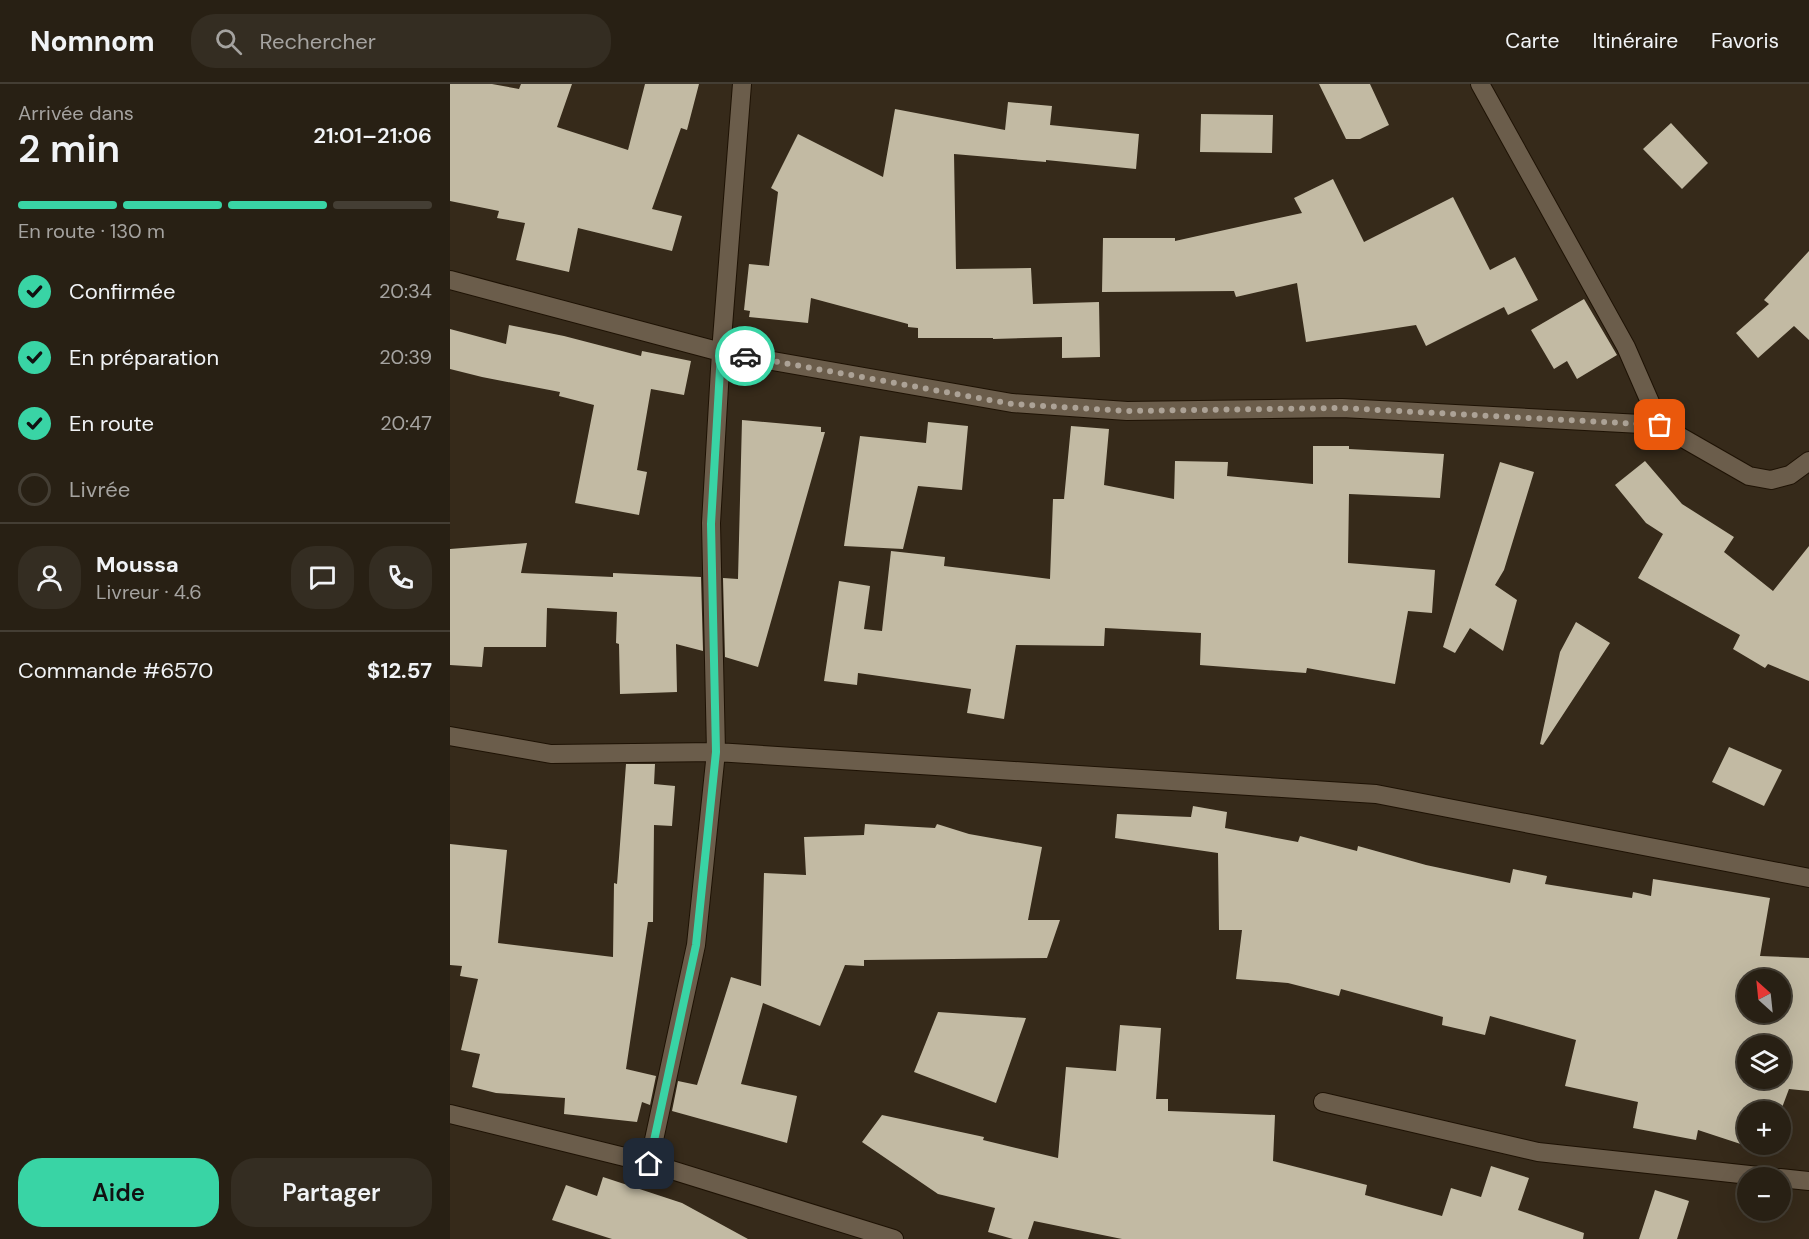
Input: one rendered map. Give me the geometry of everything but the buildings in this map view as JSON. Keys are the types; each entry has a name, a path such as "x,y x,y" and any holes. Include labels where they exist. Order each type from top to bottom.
{"street":[{"path":"649,1164 696,945 716,752 711,524 721,352 742,84"},
{"path":"1480,84 1626,347 1660,425"},
{"path":"450,280 721,352 1012,404 1127,411 1342,408 1660,425 1749,476 1771,480 1790,475 1809,461"},
{"path":"450,736 551,754 716,752 1376,794 1809,878"},
{"path":"1323,1102 1538,1152 1737,1173"},
{"path":"450,1114 649,1164 894,1239"},
{"path":"1791,1179 1809,1181"}],"way so far":[{"path":"745,356 1012,404 1127,411 1342,408 1660,425"}],"route":[{"path":"649,1164 696,945 716,752 711,524 721,352 745,356"}]}
